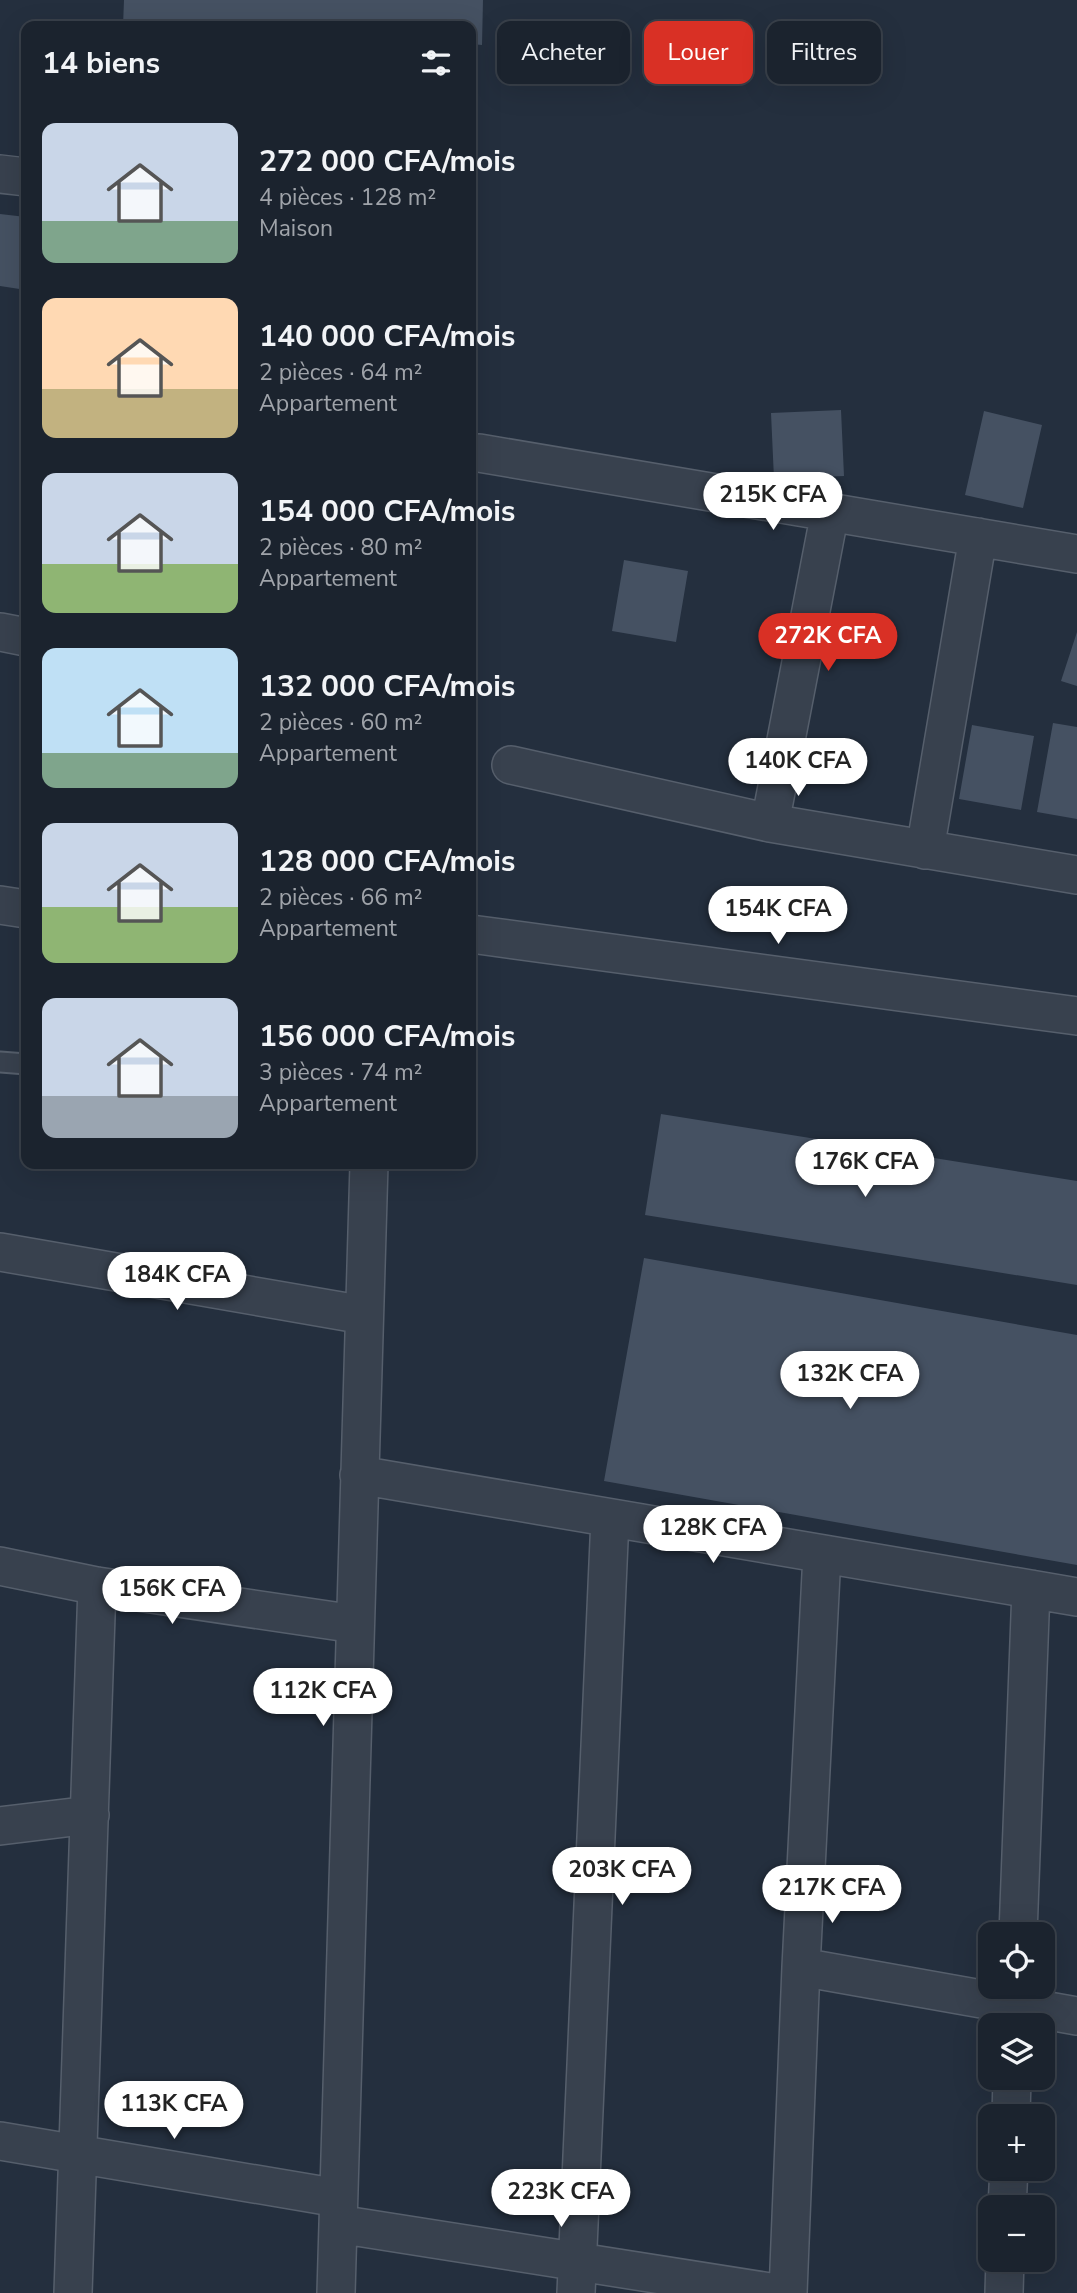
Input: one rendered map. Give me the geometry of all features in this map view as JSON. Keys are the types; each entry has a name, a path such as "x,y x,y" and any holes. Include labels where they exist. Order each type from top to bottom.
{"street":[{"path":"0,174 21,176"},
{"path":"479,453 1077,554"},
{"path":"770,823 830,512"},
{"path":"925,850 978,537"},
{"path":"0,632 21,636"},
{"path":"511,765 770,823 1077,876"},
{"path":"0,905 21,908"},
{"path":"476,935 1077,1016"},
{"path":"336,2293 369,1169"},
{"path":"0,1252 364,1315"},
{"path":"359,1475 1077,1597"},
{"path":"576,2277 610,1518"},
{"path":"788,2293 822,1554"},
{"path":"0,1566 97,1586 355,1624"},
{"path":"73,2293 97,1586"},
{"path":"1018,1922 1031,1589"},
{"path":"0,1826 90,1815"},
{"path":"801,1967 1077,2016"},
{"path":"0,2141 78,2154 338,2211 576,2277 776,2293"},
{"path":"1004,2293 1005,2272"}],"lane":[{"path":"0,1062 21,1064"}],"building":[{"path":"124,0 483,0 482,45 476,44 476,21 123,21"},
{"path":"0,214 21,216 21,289 0,286"},
{"path":"841,410 844,476 774,479 771,413"},
{"path":"984,411 1042,425 1023,508 965,495"},
{"path":"624,560 688,571 676,642 612,631"},
{"path":"1077,632 1077,686 1061,681"},
{"path":"1053,723 1077,727 1077,819 1037,812"},
{"path":"972,725 1034,736 1021,810 959,799"},
{"path":"661,1114 1077,1181 1077,1285 645,1215"},
{"path":"644,1258 1077,1335 1077,1565 604,1481"}]}
